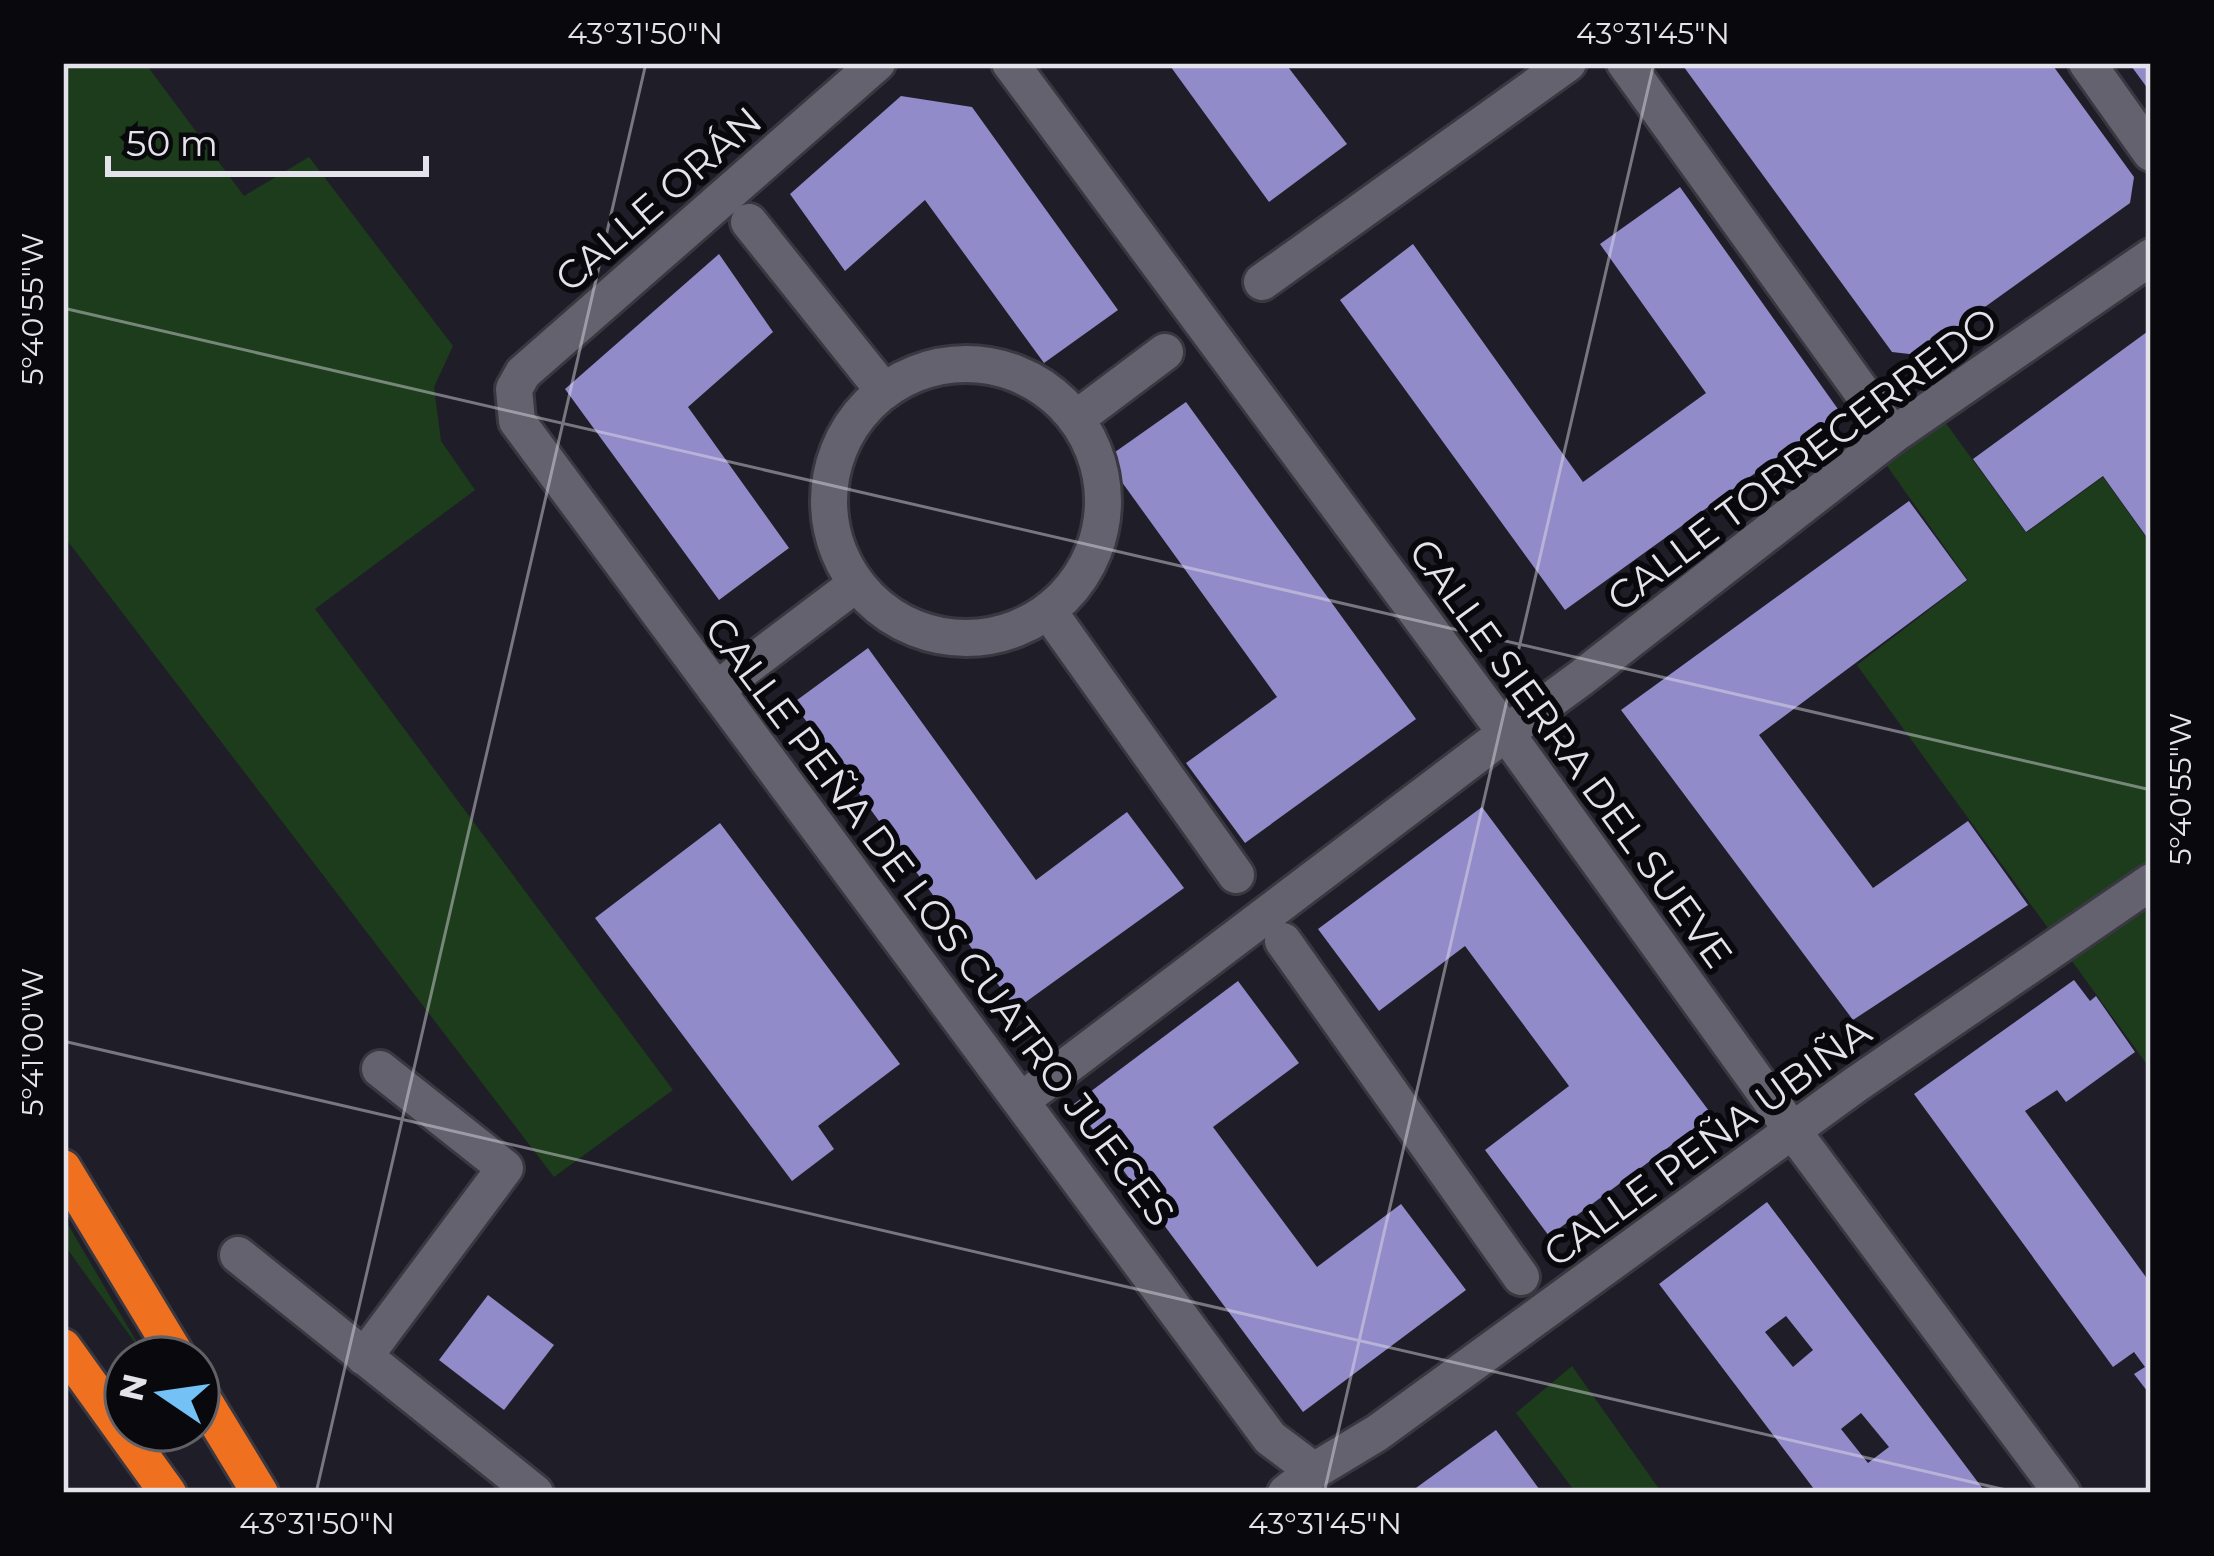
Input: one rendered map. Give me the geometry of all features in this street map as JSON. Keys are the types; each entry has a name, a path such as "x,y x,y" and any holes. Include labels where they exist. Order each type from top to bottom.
{"highway":[{"path":"63,1168 163,1334"},
{"path":"63,1347 168,1493"},
{"path":"222,1430 260,1493"}],"street":[{"name":"CALLE ORÁN","path":"514,408 514,389 523,373 877,63"},
{"name":"CALLE SIERRA DEL SUEVE","path":"1010,63 2062,1493"},
{"path":"1262,282 1568,63"},
{"path":"1625,63 1893,435"},
{"path":"2087,63 2151,153"},
{"path":"749,222 884,391"},
{"name":"CALLE TORRECERREDO","path":"1022,1100 1581,679 1893,435 2151,256"},
{"path":"1077,418 1165,352"},
{"path":"965,363 1007,369 1046,388 1077,418 1096,457 1104,500 1098,542 1078,581 1049,612 1011,632 968,639 926,633 887,614 856,584 836,546 829,504 835,461 854,422 884,391 922,371 965,363"},
{"name":"CALLE PEÑA DE LOS CUATRO JUECES","path":"514,408 517,421 539,453 1022,1100 1300,1482"},
{"path":"716,690 856,584"},
{"path":"1049,612 1236,875"},
{"name":"CALLE PEÑA UBIÑA","path":"1300,1482 1378,1433 1792,1130 2151,882"},
{"path":"1283,941 1521,1276"},
{"path":"364,1357 505,1168 380,1069"},
{"path":"238,1255 535,1493"}],"green space":[{"path":"63,63 145,63 244,196 309,157 453,346 434,387 441,441 475,490 315,609 673,1090 554,1177 63,535"},
{"path":"1934,407 2026,533 2103,477 2151,544 2151,1070 1857,665 1968,580 1875,449"},
{"path":"63,1216 132,1334 129,1334 63,1243"},
{"path":"1572,1366 1662,1493 1576,1493 1516,1413"}],"building":[{"path":"1168,63 1285,63 1347,144 1269,202"},
{"path":"1681,63 2051,63 2134,177 2130,203 1918,355 1892,352"},
{"path":"2129,63 2151,63 2151,93"},
{"path":"901,96 972,107 1118,310 1044,363 925,200 845,271 790,194"},
{"path":"1680,187 1840,412 1565,610 1340,300 1413,244 1583,482 1706,393 1600,244"},
{"path":"719,254 773,332 688,407 789,548 719,600 565,389"},
{"path":"2151,329 2151,543 2103,476 2026,532 1973,459"},
{"path":"1186,402 1416,719 1245,843 1186,763 1277,697 1108,457"},
{"path":"1909,501 1967,580 1759,735 1873,888 1968,821 2028,905 1853,1020 1621,710"},
{"path":"868,648 1036,880 1127,812 1184,888 1016,1009 793,703"},
{"path":"1482,807 1712,1115 1549,1236 1485,1150 1569,1086 1465,946 1379,1011 1318,929"},
{"path":"720,823 900,1064 818,1126 834,1149 792,1181 595,918"},
{"path":"2074,980 2090,1001 2096,996 2135,1052 2066,1102 2057,1090 2025,1111 2151,1284 2151,1396 2134,1374 2145,1367 2134,1352 2113,1367 1914,1094"},
{"path":"1238,981 1299,1063 1213,1127 1317,1267 1401,1204 1466,1290 1303,1412 1074,1104"},
{"path":"1767,1202 1986,1493 1817,1493 1659,1284","holes":["1786,1316 1813,1350 1793,1367 1765,1332","1861,1413 1889,1447 1868,1463 1841,1429"]},
{"path":"488,1295 554,1345 504,1410 439,1360"},
{"path":"1496,1430 1542,1493 1409,1493"}]}
